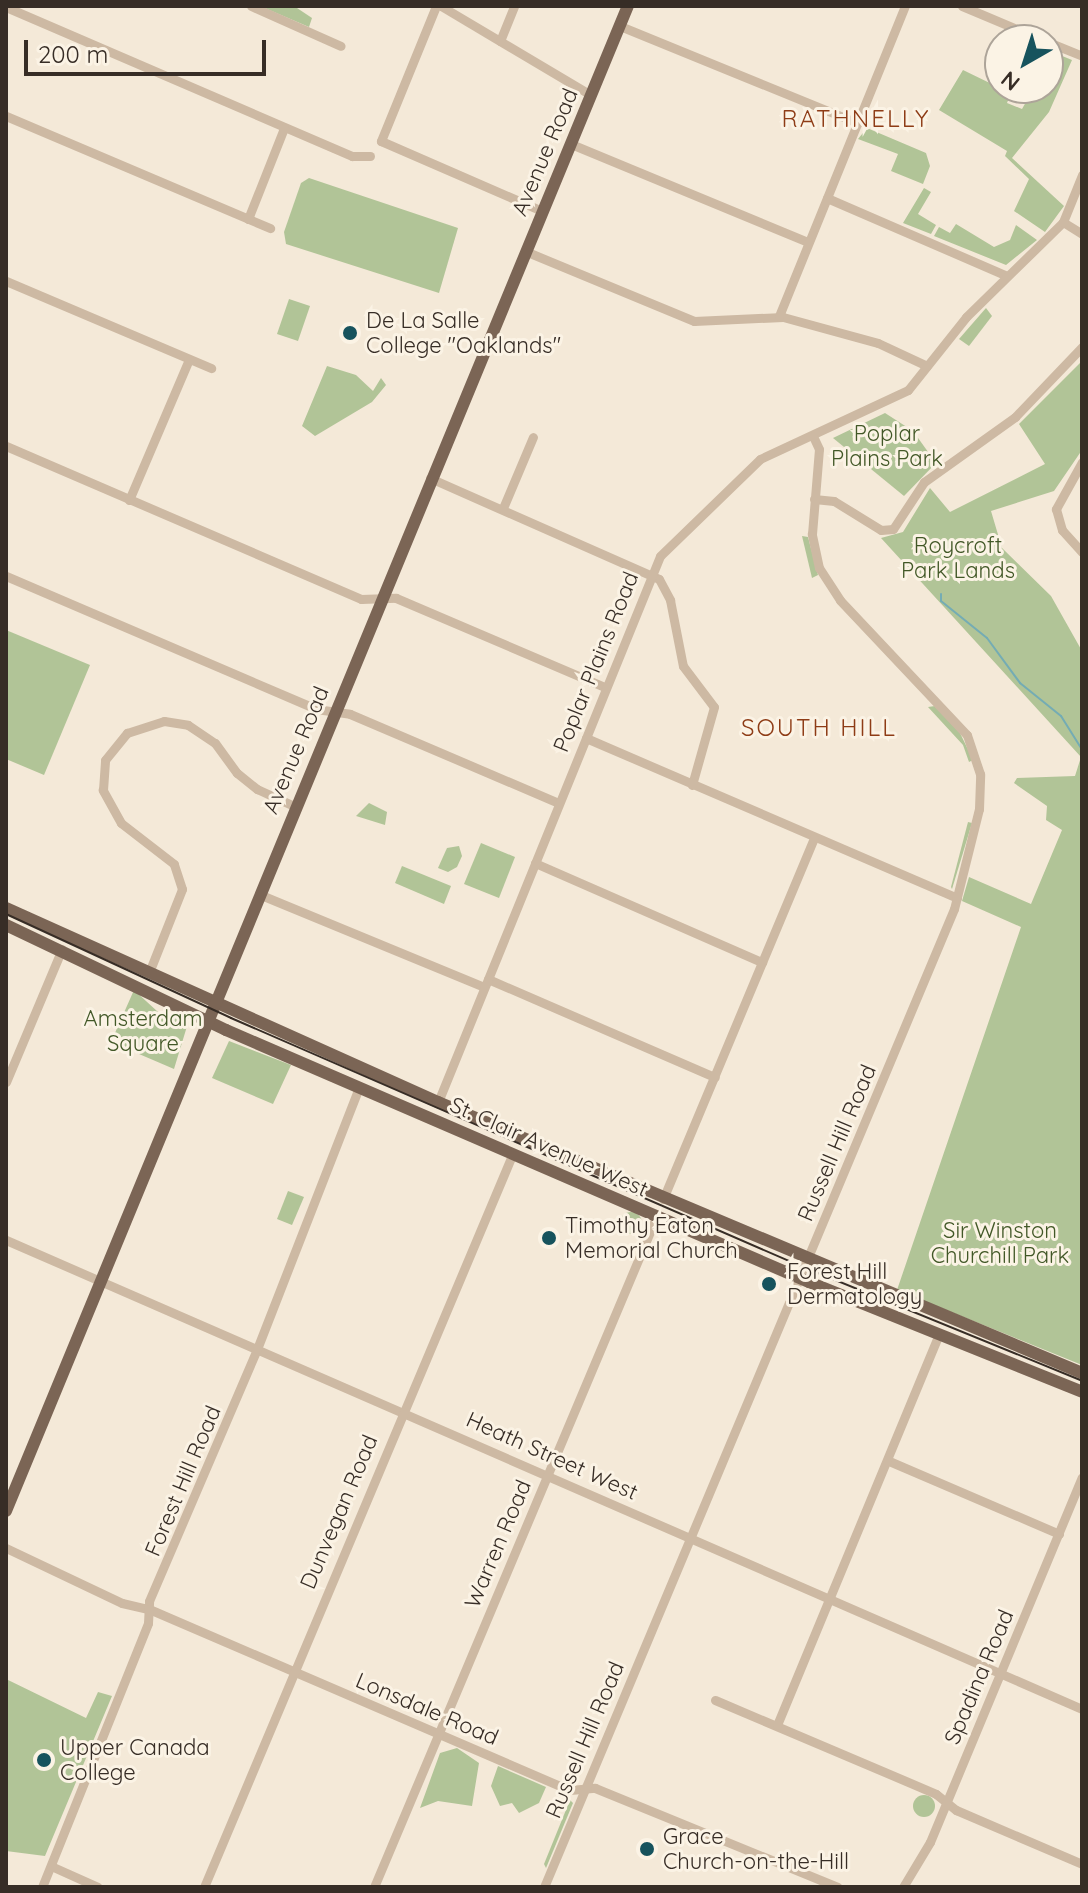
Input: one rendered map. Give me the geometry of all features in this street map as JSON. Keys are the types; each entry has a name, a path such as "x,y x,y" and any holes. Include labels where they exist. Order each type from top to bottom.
{"main road":[{"name":"Avenue Road","path":"6,1511 219,1004 294,806 628,6"},
{"name":"St. Clair Avenue West","path":"6,908 150,970 438,1102 1082,1373"},
{"name":"St. Clair Avenue West","path":"6,925 210,1022 565,1177 800,1278 1082,1392"},
{"path":"565,1177 573,1159"}],"street":[{"path":"251,6 341,46"},
{"path":"542,211 381,141 438,6 591,95"},
{"path":"500,41 514,6"},
{"path":"779,316 905,6"},
{"path":"962,6 1005,24"},
{"path":"6,7 352,156 370,156"},
{"path":"620,26 858,123"},
{"path":"6,116 270,228"},
{"path":"248,219 284,128"},
{"path":"571,144 808,242"},
{"name":"Poplar Plains Road","path":"438,1102 651,571 677,537 760,459 897,398 1007,276 1063,222 1082,175"},
{"path":"827,198 1007,276"},
{"path":"1063,222 1082,234"},
{"path":"525,251 694,321 779,316 878,343 927,366"},
{"path":"6,281 211,368"},
{"path":"814,499 834,501 881,530 893,529 924,482 1015,417 1082,347"},
{"path":"129,500 189,359"},
{"name":"Russell Hill Road","path":"544,1887 957,898 979,809 977,756 954,719 830,588 813,548 819,448 813,436"},
{"path":"503,508 533,437"},
{"path":"6,446 361,599 396,598 605,687"},
{"path":"1082,462 1056,509 1062,530 1082,552"},
{"path":"430,478 651,571 670,600 683,666 714,707 692,785"},
{"path":"6,576 559,803"},
{"path":"150,970 182,889 174,864 121,823 103,790 105,760 127,733 164,721 188,725 215,743 237,773 257,789 294,806"},
{"path":"586,738 957,898"},
{"path":"663,1199 814,838"},
{"path":"535,863 762,962"},
{"path":"261,895 715,1077"},
{"path":"6,1082 62,949"},
{"name":"Forest Hill Road","path":"42,1887 148,1623 149,1609 257,1349 359,1087"},
{"name":"Dunvegan Road","path":"204,1887 291,1671 513,1153"},
{"name":"Warren Road","path":"374,1887 657,1215"},
{"name":"Heath Street West","path":"6,1240 402,1409 1001,1676 1082,1709"},
{"path":"777,1725 889,1461 939,1334"},
{"path":"889,1461 1059,1534"},
{"name":"Spadina Road","path":"903,1887 930,1842 1082,1477"},
{"name":"Lonsdale Road","path":"6,1548 122,1603 149,1609 570,1790 595,1788 703,1829 838,1887"},
{"path":"715,1700 947,1800 956,1810 1082,1864"},
{"path":"51,1866 98,1887"}],"green space":[{"path":"260,6 294,6 312,18 309,27"},
{"path":"1064,57 1072,60 1064,78"},
{"path":"963,70 984,80 984,104 1010,104 1022,109 1025,104 1053,104 1012,158 1064,206 1045,232 1014,211 1029,179 1005,156 1007,151 939,110"},
{"path":"867,128 926,153 930,166 923,184 891,171 898,154 858,139"},
{"path":"309,178 458,228 439,293 286,244 284,232 301,183"},
{"path":"924,188 931,192 918,214 936,225 931,234 903,223"},
{"path":"956,224 994,247 1010,240 1016,225 1037,240 1006,265 934,236 939,227 950,233"},
{"path":"289,299 310,306 298,341 277,334"},
{"path":"986,308 992,316 969,346 959,339"},
{"name":"Sir Winston Churchill Park","path":"1082,361 1082,450 1054,491 991,511 1002,548 1051,596 1082,651 1082,1365 897,1290 1021,927 962,901 969,877 1031,904 1062,830 1046,820 1047,806 1014,783 1017,778 1075,776 1081,757 881,538 903,532 930,488 950,512 1045,464 1019,424"},
{"path":"327,366 356,375 373,391 381,378 386,385 372,402 315,436 302,426"},
{"name":"Poplar Plains Park","path":"885,413 913,431 936,463 904,496 833,438"},
{"path":"802,536 808,537 818,575 812,578"},
{"path":"6,630 90,665 44,775 6,759"},
{"path":"935,706 960,733 973,760 969,762 963,745 928,707"},
{"path":"369,803 387,812 385,825 356,816"},
{"path":"968,822 972,823 952,889 951,887"},
{"path":"481,843 515,857 499,898 464,884"},
{"path":"459,846 462,856 457,867 448,872 438,868 447,848"},
{"path":"402,866 451,886 444,904 395,883"},
{"name":"Amsterdam Square","path":"134,990 158,1012 188,1023 174,1069 111,1042"},
{"path":"229,1041 291,1065 273,1104 212,1078"},
{"path":"288,1191 304,1197 292,1225 277,1219"},
{"path":"631,1212 639,1215 642,1223 639,1231 631,1234 623,1231 620,1223 623,1215"},
{"path":"6,1679 86,1718 98,1692 112,1696 45,1856 6,1851"},
{"path":"457,1748 479,1763 472,1806 438,1801 420,1808 440,1753"},
{"path":"498,1766 546,1787 539,1803 519,1813 512,1803 500,1806 491,1786"},
{"path":"924,1795 932,1798 935,1806 932,1814 924,1817 916,1814 913,1806 916,1798"},
{"path":"570,1800 573,1803 546,1868 544,1864"}],"waterway":[{"path":"941,594 941,601 987,638 1020,683 1061,716 1082,749"}],"tram line":[{"path":"6,914 231,1018 796,1264 1082,1381"}],"place":[{"name":"De La Salle College \"Oaklands\"","path":"350,333"},
{"name":"Timothy Eaton Memorial Church","path":"549,1238"},
{"name":"Forest Hill Dermatology","path":"769,1284"},
{"name":"Upper Canada College","path":"44,1760"},
{"name":"Grace Church-on-the-Hill","path":"647,1849"}],"district":[{"name":"RATHNELLY","path":"856,119"},
{"name":"SOUTH HILL","path":"819,728"}],"park label":[{"name":"Roycroft Park Lands","path":"958,558"}]}
